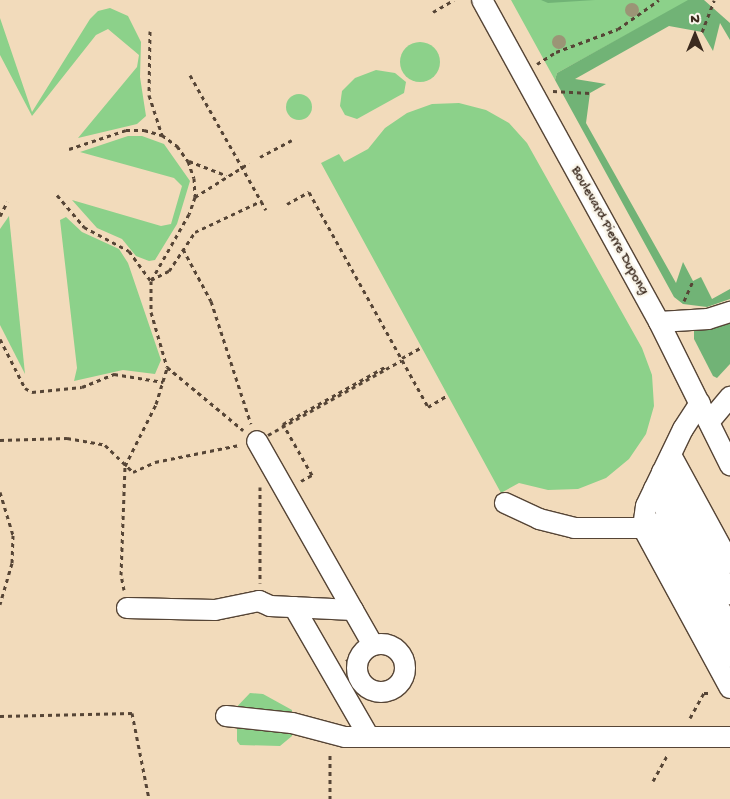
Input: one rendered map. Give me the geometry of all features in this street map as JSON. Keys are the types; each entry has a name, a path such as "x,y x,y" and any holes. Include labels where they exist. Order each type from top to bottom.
{"street":[{"name":"Boulevard Pierre Dupong","path":"482,0 660,322 730,465"},
{"path":"660,322 708,318 730,312"},
{"path":"709,422 730,397"},
{"path":"700,403 658,481 643,528 730,688"},
{"path":"256,440 373,646"},
{"path":"658,481 730,563"},
{"path":"658,481 730,594"},
{"path":"658,481 730,627"},
{"path":"658,481 730,657"},
{"path":"505,503 538,520 574,528 643,528"},
{"path":"127,608 215,610 259,601 270,606 353,610"},
{"path":"294,607 369,737"},
{"path":"226,716 292,724 344,737 730,737"}],"path":[{"path":"433,12 454,0"},
{"path":"522,72 556,52 618,29 659,0"},
{"path":"702,32 714,0"},
{"path":"150,31 148,95 162,135"},
{"path":"190,75 266,210"},
{"path":"532,90 590,93"},
{"path":"69,149 126,130 144,130 162,135 177,146 188,161 194,178 195,197 189,214 151,281 151,312 168,367 256,440"},
{"path":"260,157 292,140"},
{"path":"188,161 226,175"},
{"path":"195,197 226,175 249,163"},
{"path":"287,204 309,192 428,407 448,395"},
{"path":"57,195 84,227 129,251 151,281"},
{"path":"0,216 7,202"},
{"path":"151,281 169,271 195,232 261,202"},
{"path":"183,249 211,302 256,440"},
{"path":"683,304 693,281"},
{"path":"0,339 25,388 32,392 82,387 114,374 163,382"},
{"path":"0,440 67,438 105,444 125,466 134,472 155,462 256,440 420,348"},
{"path":"127,608 121,575 125,466 156,404 168,367"},
{"path":"304,480 312,475 283,424 386,368"},
{"path":"0,492 13,535 12,563 0,604"},
{"path":"259,601 262,512"},
{"path":"0,716 132,713 149,799"},
{"path":"330,750 330,799"},
{"path":"653,781 656,775"}],"green space":[{"path":"511,0 690,0 557,73 555,80"},
{"path":"541,0 595,0 548,3"},
{"path":"688,0 704,0 730,23 730,40 720,23 713,51 702,32 669,26 575,79 606,84 590,93 586,123 676,283 683,262 693,281 701,277 712,299 730,289 730,299 707,307 683,304 674,297 555,80 557,73"},
{"path":"110,8 128,16 141,42 140,77 146,116 137,124 78,138 137,67 139,55 108,29 96,35 32,116 0,55 0,18 32,112 90,19 98,11"},
{"path":"424,42 431,45 437,51 440,62 439,70 431,79 424,82 416,82 409,79 401,70 400,58 403,51 412,43"},
{"path":"376,70 395,73 406,82 404,93 357,119 345,115 340,106 342,91 355,78"},
{"path":"299,94 308,98 312,107 308,116 299,120 290,116 286,107 290,98"},
{"path":"459,103 486,110 509,123 527,143 642,348 652,375 654,406 646,434 629,459 606,478 578,489 548,490 519,483 501,493 321,163 339,154 344,162 368,149 385,128 407,113 432,104"},
{"path":"128,136 142,136 164,144 190,181 177,224 155,260 149,261 136,256 122,239 97,228 72,200 161,226 171,224 182,186 174,178 80,152"},
{"path":"9,216 25,374 0,325 0,229"},
{"path":"66,217 82,232 119,249 128,263 161,360 155,374 123,370 74,381 77,368 60,220"},
{"path":"730,321 730,364 717,378 713,376 694,339 694,331"},
{"path":"250,693 263,694 292,710 292,736 280,746 240,745 237,741 237,728 230,727 230,714"}]}
